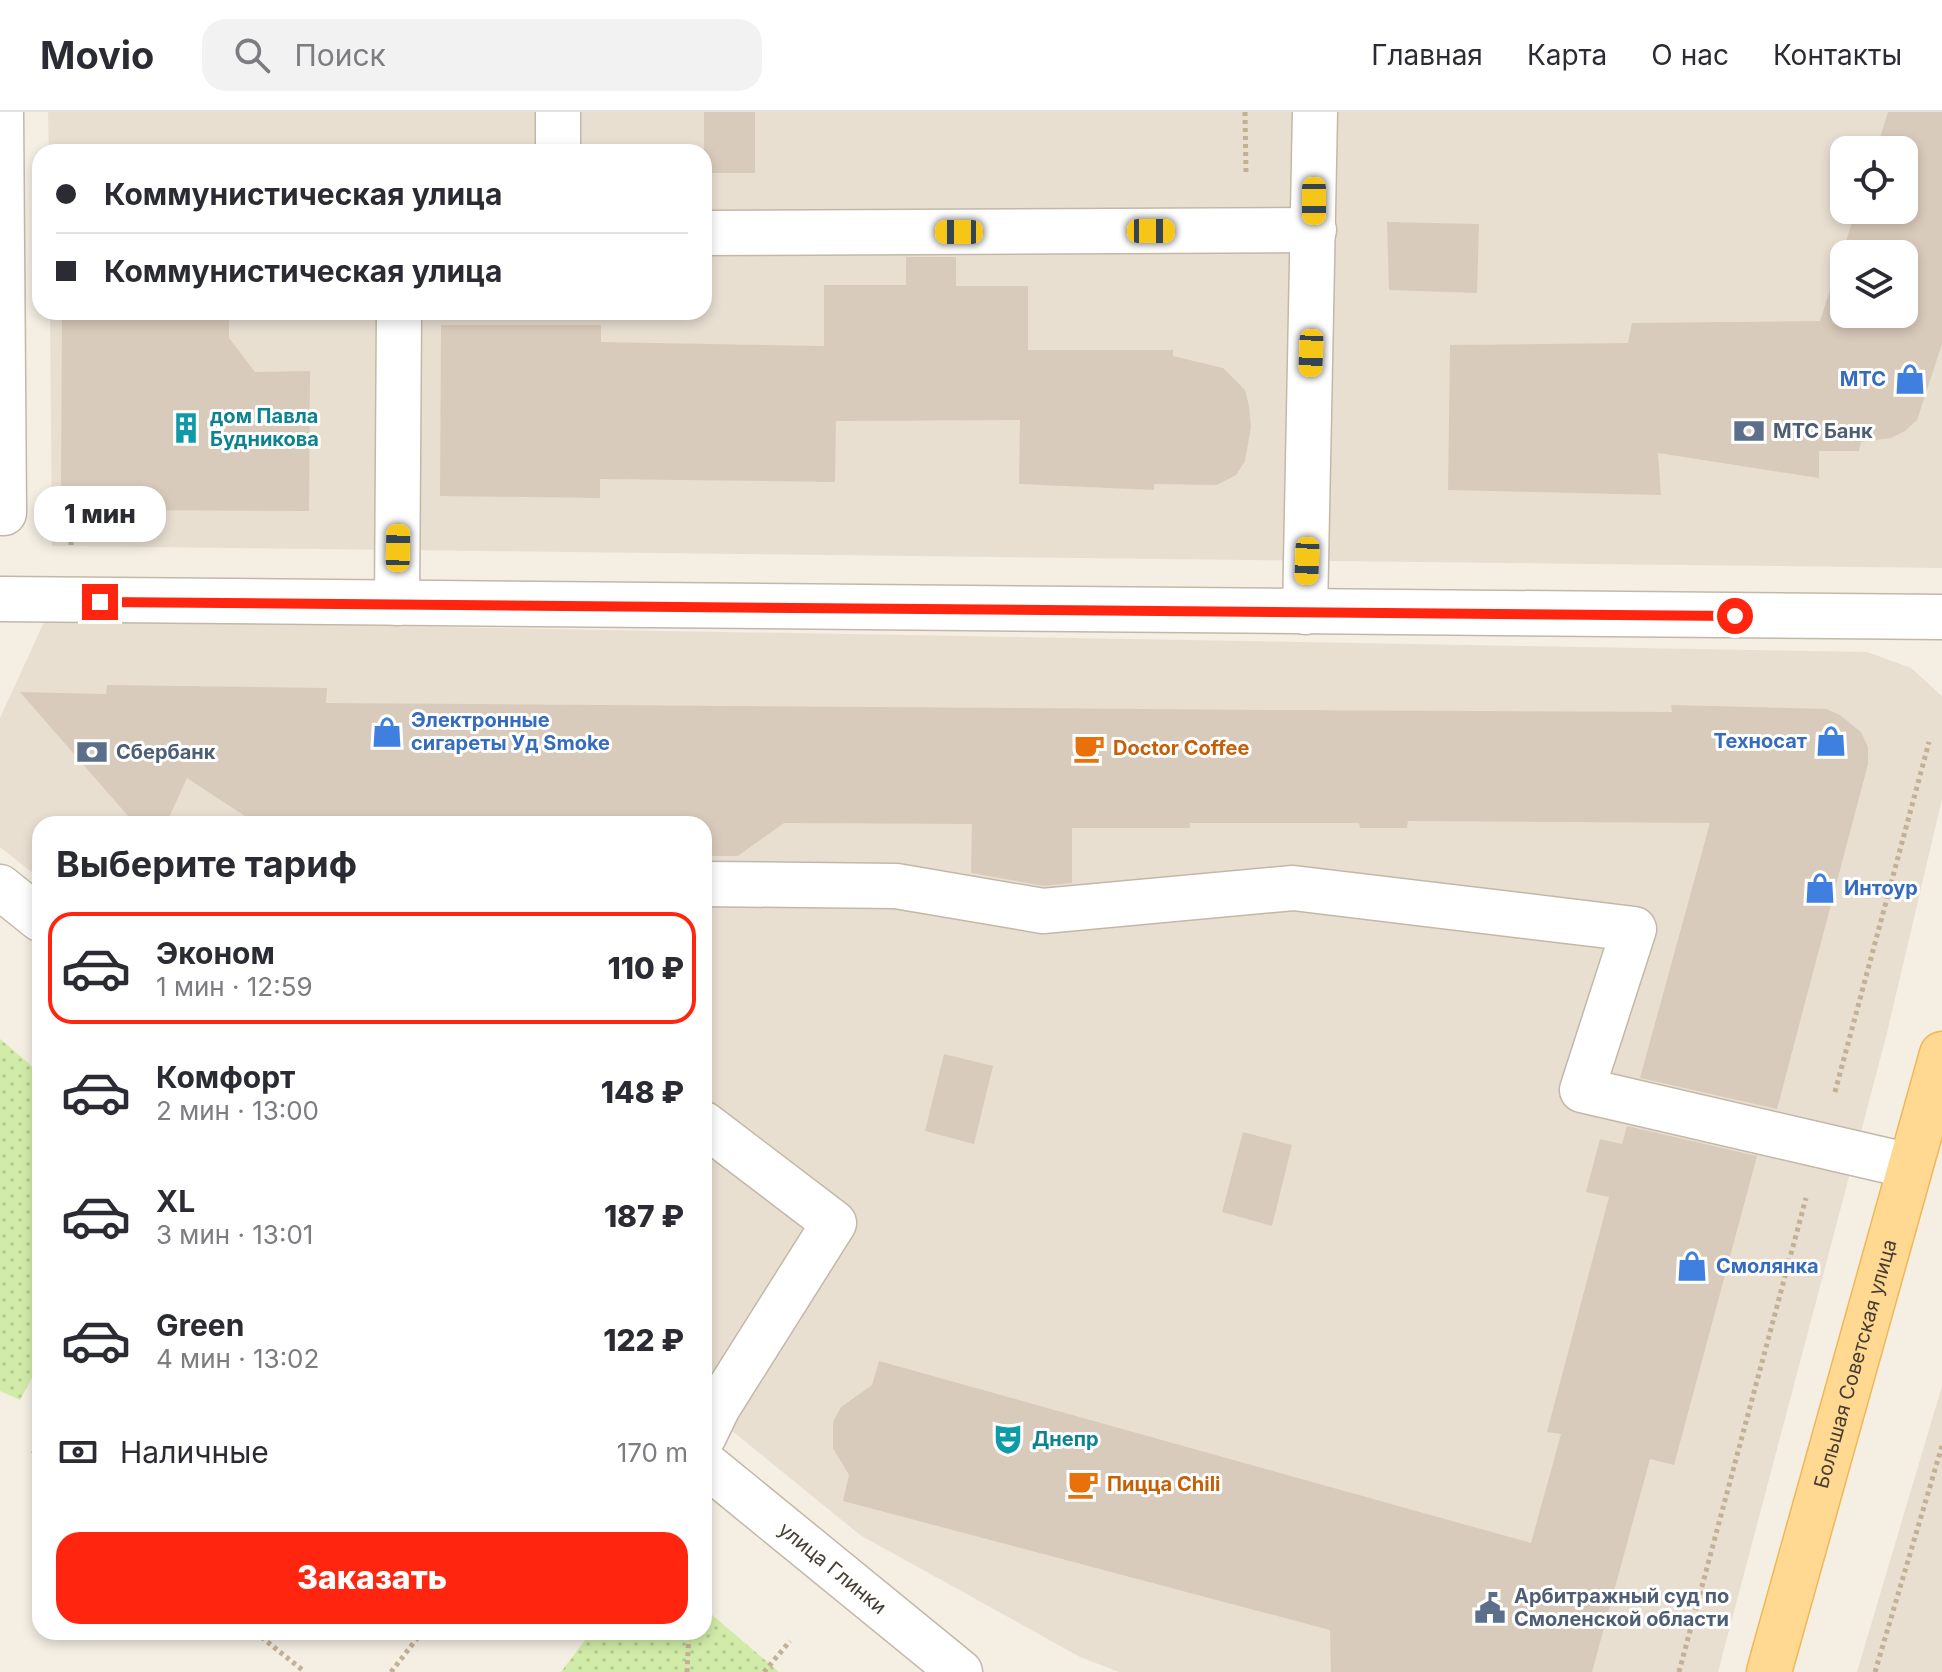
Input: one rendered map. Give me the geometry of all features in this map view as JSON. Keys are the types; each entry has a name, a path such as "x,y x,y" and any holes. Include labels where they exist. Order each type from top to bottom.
{"main road":[{"name":"Большая Советская улица","path":"1769,1672 1942,1054"}],"street":[{"path":"1,112 4,513"},
{"path":"558,112 558,144"},
{"path":"1305,612 1315,112"},
{"path":"712,233 1314,230"},
{"path":"397,603 399,320"},
{"path":"3,606 397,603 1942,617"},
{"path":"712,884 896,886 1043,911 1293,888 1634,929 1582,1090 1819,1148 1910,1166"},
{"path":"0,887 32,913"},
{"path":"712,1130 834,1223 712,1419"},
{"name":"улица Глинки","path":"712,1470 960,1672"}],"path":[{"path":"1679,1672 1929,742"},
{"path":"1875,1672 1942,1446"},
{"path":"265,1640 305,1672"},
{"path":"391,1672 416,1640"},
{"path":"687,1672 689,1640"},
{"path":"764,1672 790,1641"}],"shaded area":[{"path":"48,112 1942,112 1942,568 52,546 50,320 712,320 712,144 49,144"},
{"path":"45,620 1867,652 1911,668 1942,696 1942,799 1886,1037 1718,1672 1119,1672 1080,1657 860,1535 712,1415 712,816 32,816 32,873 0,847 0,718"},
{"path":"1942,1386 1942,1672 1857,1672"}],"green space":[{"path":"0,1039 32,1066 32,1378 20,1400 0,1391"},
{"path":"712,1615 779,1672 561,1672 585,1640 712,1640"}],"building":[{"path":"704,112 755,112 755,173 712,173 712,144 704,144"},
{"path":"1888,112 1942,112 1942,344 1917,420 1905,431 1891,438 1861,442 1859,451 1819,451 1819,478 1658,453 1661,495 1448,490 1450,345 1628,343 1632,323 1820,321 1830,290 1830,328 1918,328 1918,240 1846,240 1851,224 1918,224 1918,136 1880,136"},
{"path":"1387,222 1479,224 1477,293 1389,290"},
{"path":"906,257 956,257 956,286 1028,286 1028,350 1173,350 1173,356 1223,368 1245,390 1249,406 1251,427 1245,461 1236,475 1217,485 1154,484 1154,490 1019,484 1020,420 836,421 835,482 600,479 600,498 440,496 441,325 601,325 601,342 824,346 824,285 906,285"},
{"name":"дом Павла Будникова","path":"62,320 229,320 229,338 255,372 310,371 309,511 91,510 61,485"},
{"path":"107,685 327,688 326,703 1672,712 1671,705 1826,709 1840,715 1861,732 1868,747 1868,764 1777,1109 1640,1078 1710,823 1408,821 1407,828 1360,828 1359,823 1190,823 1190,828 1072,828 1072,883 1044,886 971,873 972,824 784,823 738,856 712,856 712,816 245,816 187,778 170,816 128,816 20,692 106,694"},
{"path":"944,1054 993,1066 974,1144 925,1131"},
{"path":"1627,1126 1757,1156 1674,1465 1650,1459 1592,1672 1331,1672 1330,1630 843,1501 849,1475 833,1448 833,1422 841,1407 872,1385 879,1361 1531,1543 1561,1434 1547,1432 1609,1197 1586,1192 1600,1139 1622,1144"},
{"path":"1243,1132 1292,1145 1272,1226 1222,1212"}],"place":[{"name":"МТС","path":"1910,379"},
{"name":"дом Павла Будникова","path":"186,428"},
{"name":"МТС Банк","path":"1749,431"},
{"name":"Электронные сигареты Уд Smoke","path":"387,732"},
{"name":"Техносат","path":"1831,741"},
{"name":"Doctor Coffee","path":"1089,748"},
{"name":"Сбербанк","path":"92,752"},
{"name":"Интоур","path":"1820,888"},
{"name":"Смолянка","path":"1692,1266"},
{"name":"Днепр","path":"1008,1439"},
{"name":"Пицца Chili","path":"1083,1484"},
{"name":"Арбитражный суд по Смоленской области","path":"1490,1608"}],"route":[{"path":"100,602 1735,616"}]}
